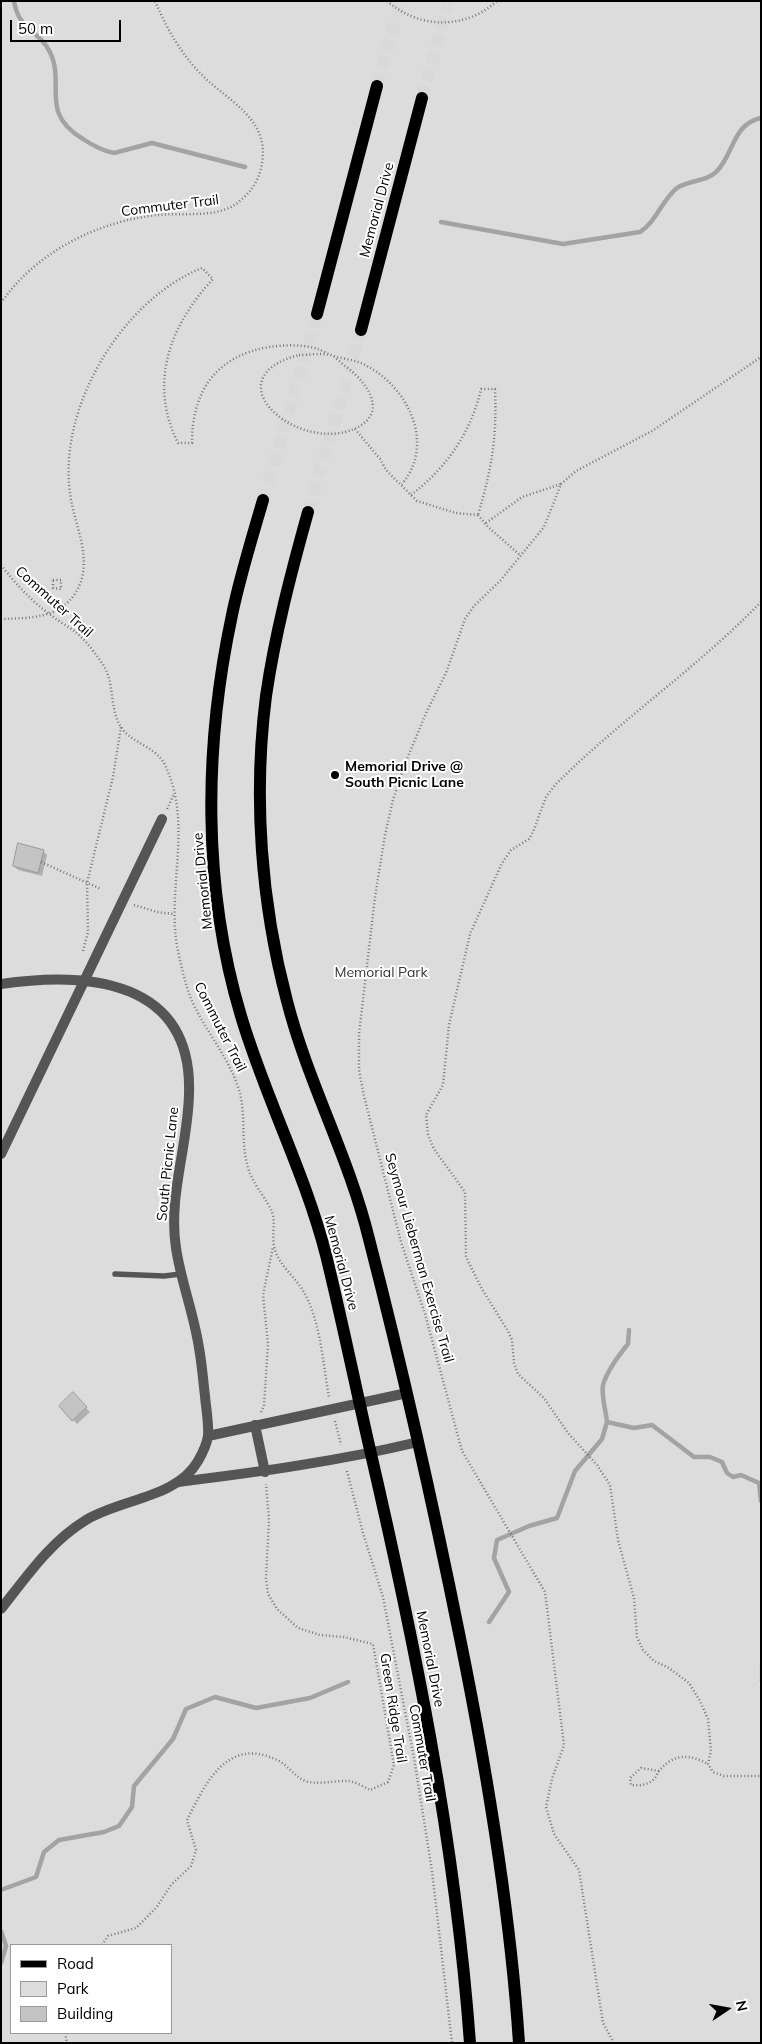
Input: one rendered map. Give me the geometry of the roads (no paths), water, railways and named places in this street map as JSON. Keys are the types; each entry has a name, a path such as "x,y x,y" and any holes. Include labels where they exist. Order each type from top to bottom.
{"main road":[{"path":"317,314 377,86"},
{"name":"Memorial Drive","path":"361,330 422,98"},
{"name":"Memorial Drive","path":"262,500 232,612 217,704 212,763 211,813 214,864 220,914 240,1013 325,1252 392,1544 428,1728 452,1866 470,2043"},
{"path":"308,512 281,613 266,698 260,801 268,903 287,1002 302,1050 361,1207 440,1537 478,1730 501,1873 519,2043"}],"street":[{"path":"1,1154 162,819"},
{"name":"South Picnic Lane","path":"1,984 50,978 87,977 131,991 154,1004 170,1022 184,1054 189,1094 174,1214 176,1247 199,1346 208,1436 198,1462 178,1482"},
{"path":"208,1436 407,1393"},
{"path":"255,1425 265,1472"},
{"name":"South Picnic Lane","path":"1,1609 46,1552 84,1521 104,1509 178,1482 265,1472 371,1454 418,1442"}],"lane":[{"path":"115,1274 164,1276 181,1274"}],"waterway":[{"path":"14,1 19,17 43,41 53,60 57,107 61,118 69,128 83,139 114,153 152,143 245,167"},
{"path":"441,222 563,244 640,232 646,228 677,188 681,185 707,178 716,172 727,157 739,133 751,121 761,118"},
{"path":"607,1422 603,1385 610,1369 628,1344 629,1330"},
{"path":"489,1622 509,1592 494,1558 497,1540 529,1526 557,1518 575,1471 602,1439 607,1422 634,1428 652,1425 694,1457 710,1457 722,1462 727,1473 733,1477 741,1475 759,1483 761,1501"},
{"path":"1,1890 36,1877 44,1852 59,1840 104,1832 119,1826 132,1807 134,1786 173,1739 186,1709 215,1697 256,1708 310,1698 348,1682"},
{"path":"1,1931 6,1946 1,1963"}],"tunnel":[{"path":"377,86 401,1"},
{"path":"422,98 449,1"},
{"path":"263,500 317,314"},
{"path":"308,512 361,330"}],"place":[{"name":"Memorial Drive @ South Picnic Lane","path":"335,775"}],"park label":[{"name":"Memorial Park","path":"381,973"}]}
